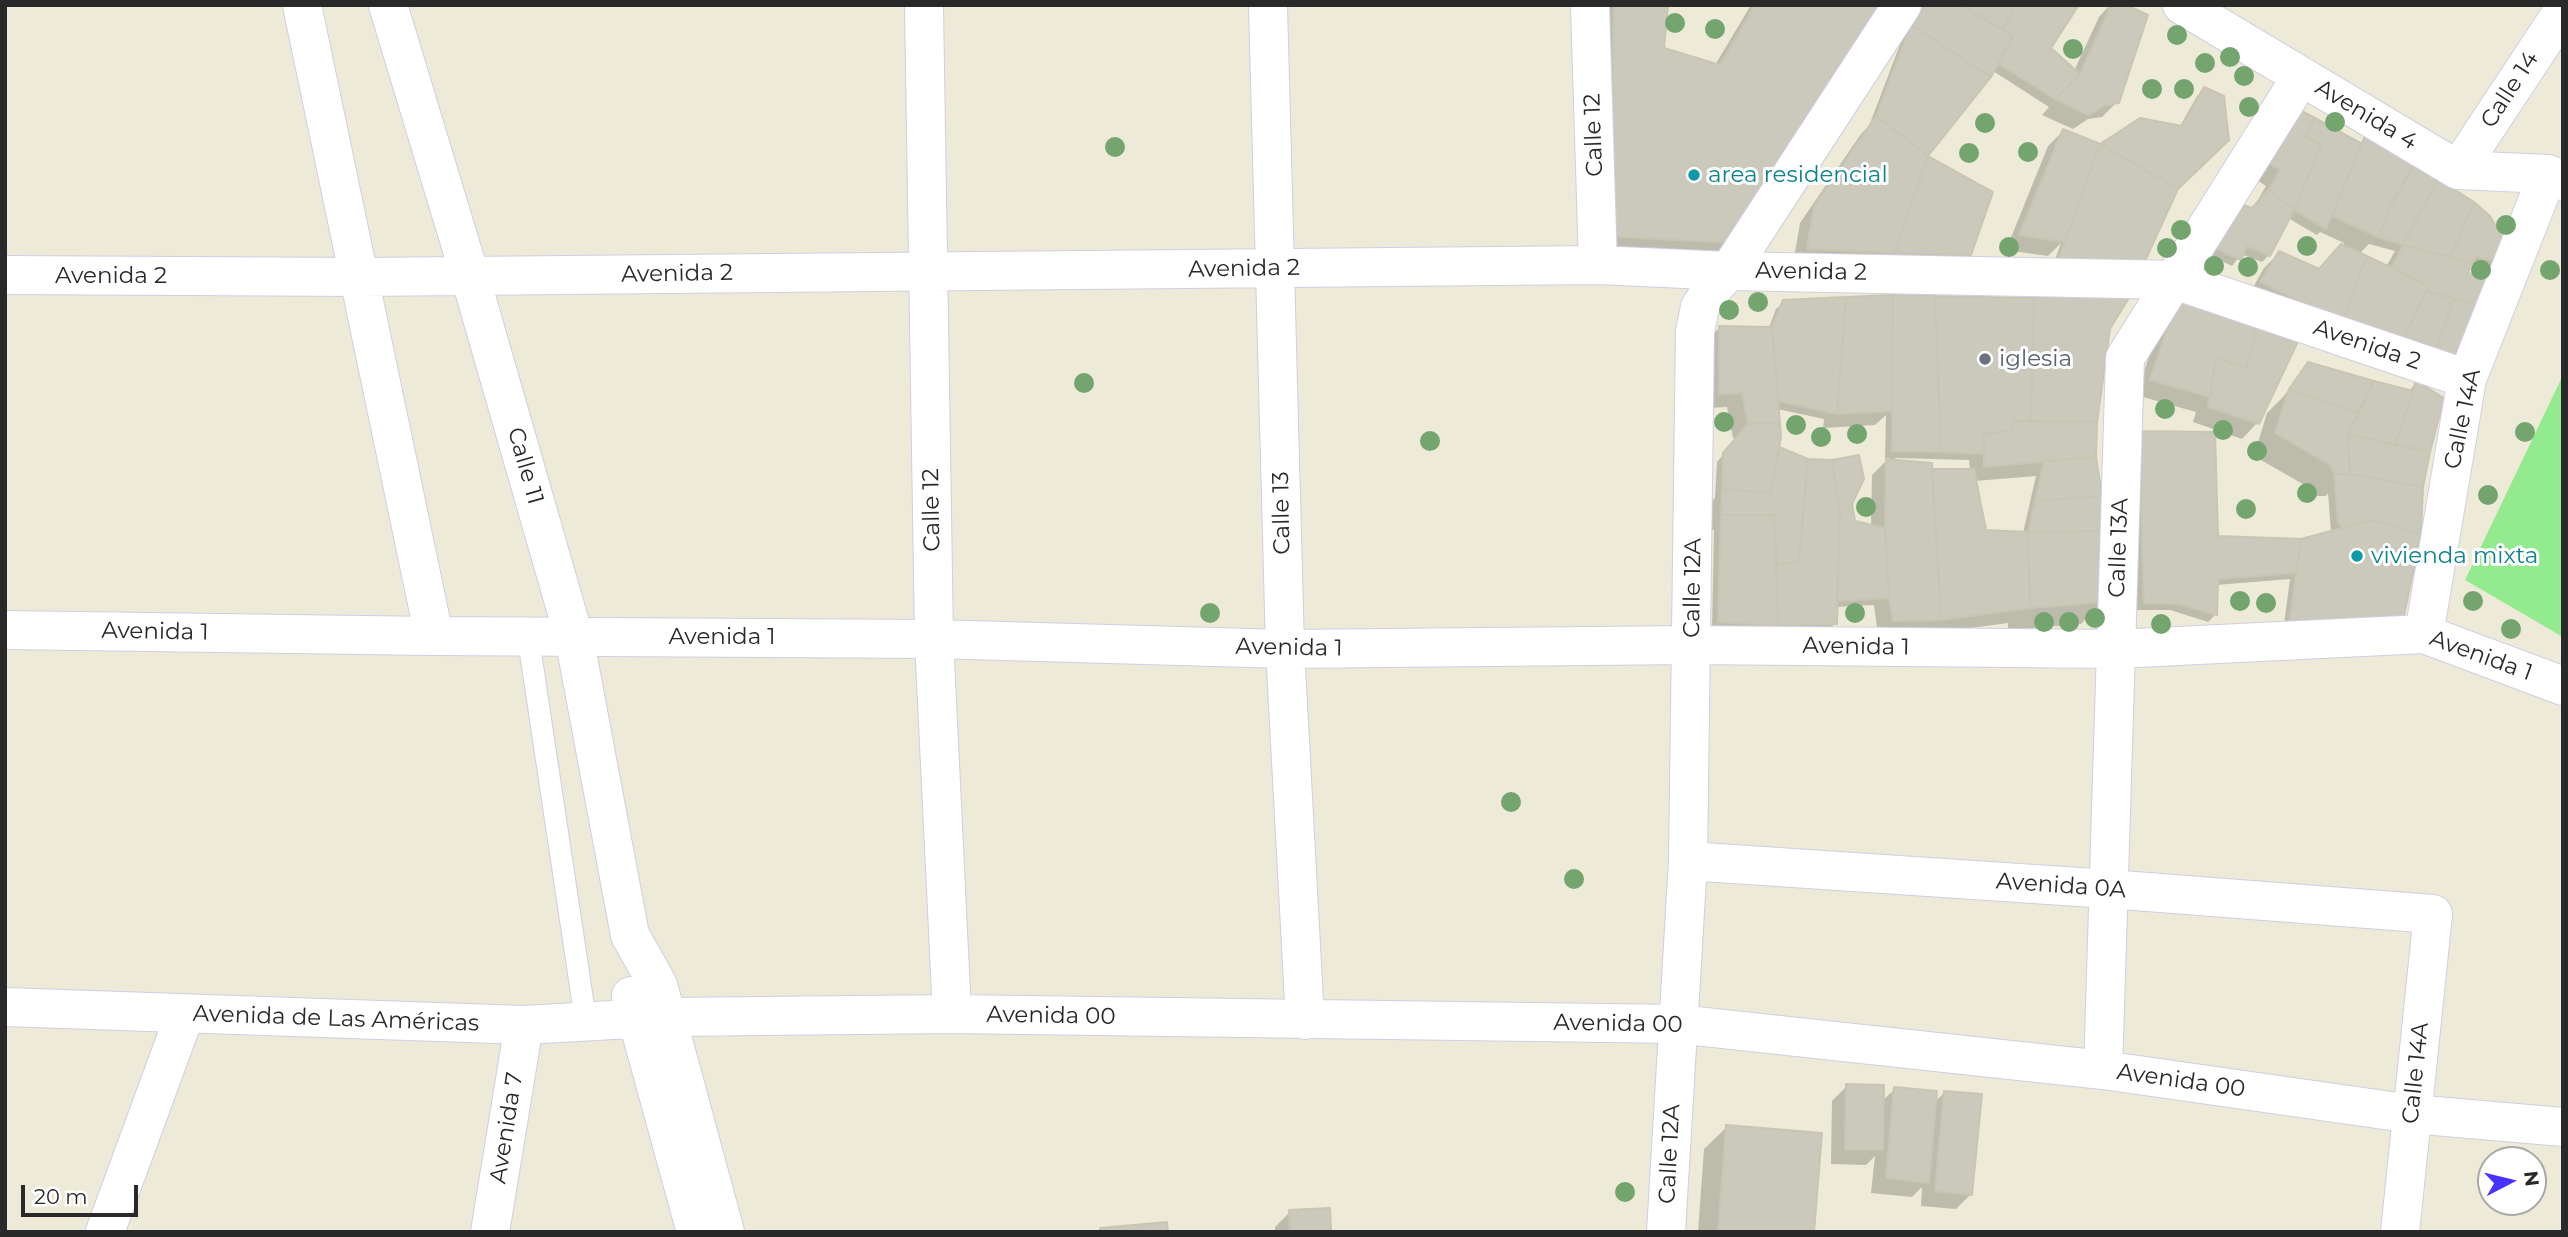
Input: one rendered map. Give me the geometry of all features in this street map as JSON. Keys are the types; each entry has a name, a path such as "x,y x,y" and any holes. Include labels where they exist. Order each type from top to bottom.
{"street":[{"path":"302,5 434,636"},
{"name":"Calle 11","path":"388,5 574,636 630,935 658,985 652,1019"},
{"name":"Calle 12","path":"924,5 934,639 952,1014"},
{"name":"Calle 13","path":"1268,5 1285,649 1305,1020"},
{"name":"Calle 12","path":"1590,5 1598,265"},
{"name":"Calle 12A","path":"1666,1232 1688,861 1695,331 1700,307 1729,271 1902,5"},
{"name":"Avenida 4","path":"2182,5 2458,170 2555,178"},
{"name":"Calle 14","path":"2458,170 2563,11"},
{"name":"Calle 13A","path":"2103,1070 2124,358 2301,77"},
{"name":"Calle 14A","path":"2424,634 2467,379 2555,178"},
{"name":"Avenida 2","path":"5,275 360,277 1598,265 1729,271 2175,280 2467,379"},
{"name":"Avenida 1","path":"5,630 934,639 1285,649 1692,645 2116,649 2424,634 2563,686"},
{"name":"Avenida 0A","path":"1688,861 2109,888 2433,914"},
{"name":"Calle 14A","path":"2400,1232 2433,914"},
{"name":"Avenida de Las Américas","path":"5,1007 524,1025 652,1019"},
{"path":"105,1232 185,1014"},
{"name":"Avenida 00","path":"652,1019 952,1014 1677,1024 2103,1070 2412,1114 2563,1127"},
{"path":"652,1019 696,1232"},
{"path":"652,1019 725,1232"},
{"name":"Avenida 7","path":"490,1232 524,1025"}],"lane":[{"path":"528,636 586,1023"}],"green space":[{"path":"2563,375 2563,637 2465,580"}],"building":[{"name":"area residencial","path":"1614,5 1668,5 1664,48 1720,65 1755,5 1883,5 1734,243 1609,235"},
{"path":"1922,5 1961,5 2013,36 1991,77 1911,24"},
{"path":"1961,5 2014,5 2004,30"},
{"path":"2014,5 2079,5 2051,48 2080,74 2055,99 1999,64 2013,36 2004,30"},
{"path":"2111,5 2126,5 2148,15 2119,103 2105,105 2089,115 2055,99 2080,74"},
{"path":"1911,24 1991,77 1928,156 1876,116"},
{"path":"2204,87 2224,96 2229,140 2178,189 2100,144 2140,118 2182,126"},
{"path":"2294,107 2315,118 2305,137 2322,144 2294,210 2269,189 2280,170 2265,161"},
{"path":"1876,116 1928,156 1895,253 1807,249 1814,206"},
{"path":"2315,118 2362,144 2326,229 2294,210 2322,144 2305,137"},
{"path":"2063,129 2100,144 2065,242 2019,235"},
{"path":"2365,136 2418,157 2390,207 2378,237 2332,216"},
{"path":"2100,144 2178,189 2145,261 2059,258"},
{"path":"1928,156 1993,192 1971,255 1895,253"},
{"path":"2413,167 2438,179 2403,245 2378,237 2390,207"},
{"path":"2438,179 2474,202 2450,257 2403,245"},
{"path":"2269,189 2294,210 2270,256 2247,246 2241,260 2211,246 2231,201 2252,208"},
{"path":"2474,202 2490,216 2507,246 2501,262 2476,257 2472,263 2450,257"},
{"path":"2341,244 2367,256 2343,321 2260,282 2279,251 2319,269"},
{"path":"2403,245 2472,263 2468,273 2490,281 2480,306 2427,291 2429,286 2392,267"},
{"path":"2367,256 2429,286 2402,342 2343,321"},
{"path":"2133,291 2110,329 2097,422 2031,421 2034,298"},
{"path":"2427,291 2454,299 2436,350 2402,342"},
{"path":"1893,295 1935,296 1941,452 1892,451"},
{"path":"1893,295 1892,411 1837,414 1846,297"},
{"name":"iglesia","path":"1935,296 2034,298 2031,421 2015,421 2010,430 1984,434 1984,454 1941,452"},
{"path":"2178,296 2258,325 2246,368 2216,358 2210,397 2150,380"},
{"path":"1846,297 1837,414 1778,401 1772,327 1783,300"},
{"path":"2454,299 2480,306 2457,357 2436,350"},
{"path":"2258,325 2300,337 2259,424 2208,407 2216,358 2246,368"},
{"path":"1719,326 1772,327 1780,423 1748,424 1742,393 1719,394"},
{"path":"2308,362 2374,381 2359,413 2289,389"},
{"path":"2374,381 2413,391 2395,445 2348,434"},
{"path":"2416,381 2444,398 2430,452 2395,445"},
{"path":"2289,389 2359,413 2348,434 2350,474 2334,474 2330,465 2275,433"},
{"path":"2015,421 2097,422 2096,457 1984,467 1984,434 2010,430"},
{"path":"1780,423 1781,437 1771,493 1722,489 1723,453 1748,424"},
{"path":"2139,431 2215,432 2218,536 2301,539 2296,573 2218,579 2217,615 2178,604 2144,603"},
{"path":"2348,434 2430,452 2423,487 2350,474"},
{"path":"1779,447 1808,459 1799,560 1777,566 1774,515 1721,515 1722,489 1771,493"},
{"path":"1859,455 1864,479 1852,504 1855,521 1885,528 1889,598 1837,601 1840,514 1832,460"},
{"path":"2096,457 2102,496 2035,501 2044,461"},
{"path":"1808,459 1832,460 1840,514 1837,624 1778,626 1777,566 1799,560"},
{"path":"1886,459 1932,463 1941,620 1893,621 1885,528"},
{"path":"1932,469 1974,469 1986,530 2028,532 2030,608 1941,620"},
{"path":"2334,474 2350,474 2423,487 2421,534 2372,520 2343,528 2338,523"},
{"path":"2102,496 2105,531 2028,532 2035,501"},
{"path":"1721,515 1774,515 1778,626 1718,622"},
{"name":"vivienda mixta","path":"2372,520 2421,534 2402,625 2289,626 2301,539"},
{"path":"2105,531 2105,602 2030,608 2028,532"},
{"path":"1846,1084 1884,1085 1883,1150 1845,1150"},
{"path":"1894,1087 1937,1091 1929,1183 1886,1178"},
{"path":"1944,1091 1982,1094 1972,1195 1935,1191"},
{"path":"1726,1125 1822,1133 1814,1232 1718,1232"},
{"path":"1330,1208 1331,1232 1290,1232 1289,1210"},
{"path":"1167,1222 1168,1232 1101,1232 1100,1228"}],"place":[{"name":"area residencial","path":"1694,175"},
{"name":"iglesia","path":"1985,359"},
{"name":"vivienda mixta","path":"2357,556"}]}
